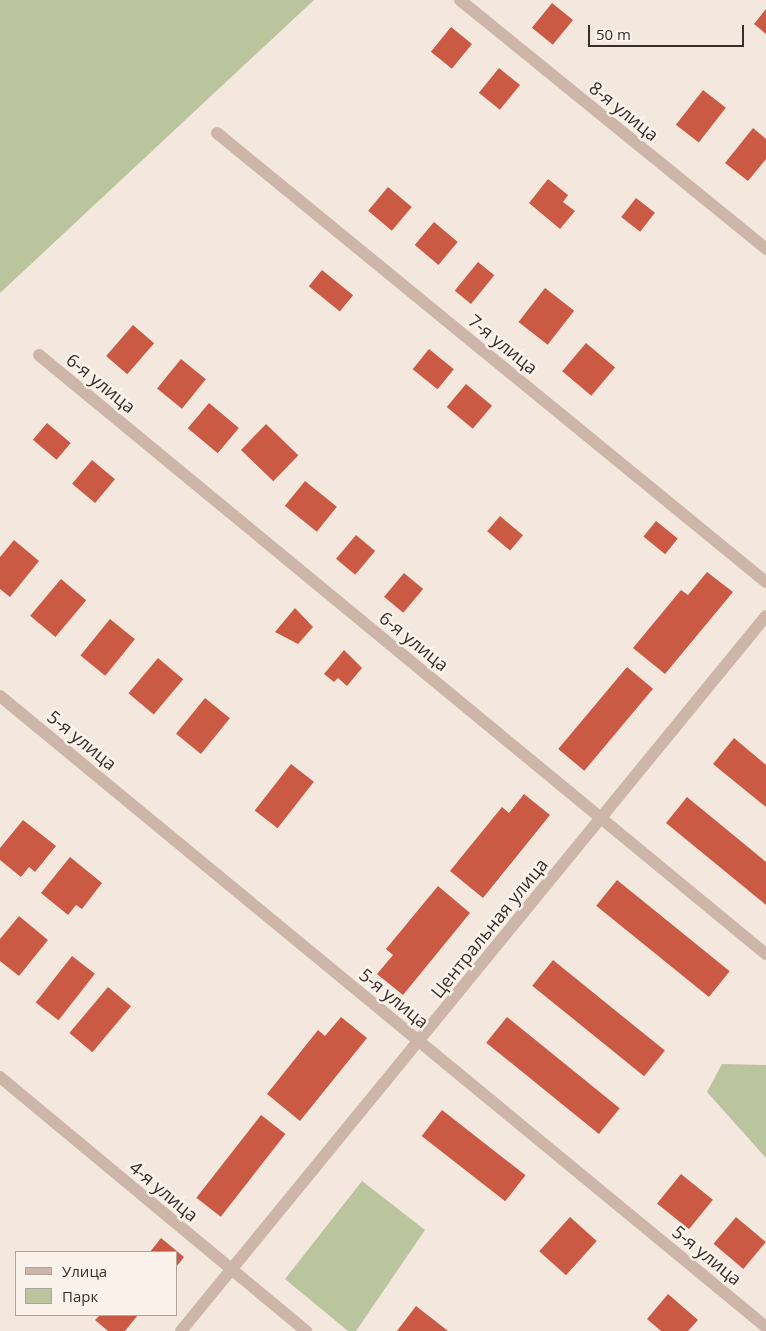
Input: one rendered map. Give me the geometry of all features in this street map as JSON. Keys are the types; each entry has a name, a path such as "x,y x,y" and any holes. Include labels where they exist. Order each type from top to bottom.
{"street":[{"name":"8-я улица","path":"460,0 766,248"},
{"name":"7-я улица","path":"217,133 766,582"},
{"name":"6-я улица","path":"39,355 766,954"},
{"name":"Центральная улица","path":"180,1331 420,1042 766,616"},
{"name":"5-я улица","path":"0,696 766,1327"},
{"name":"4-я улица","path":"0,1077 306,1331"}],"green space":[{"path":"0,0 314,0 0,293"},
{"path":"722,1064 766,1065 766,1158 707,1092"},
{"path":"362,1181 425,1230 356,1331 348,1331 285,1279"}],"building":[{"path":"552,3 573,20 553,45 532,28"},
{"path":"766,9 766,34 754,24"},
{"path":"451,27 472,44 452,69 431,52"},
{"path":"499,68 520,85 500,110 479,93"},
{"path":"703,90 726,108 699,143 676,125"},
{"path":"753,128 766,139 766,159 748,181 725,163"},
{"path":"548,179 568,195 563,202 575,211 560,229 529,203"},
{"path":"388,187 412,207 392,231 368,211"},
{"path":"636,198 655,213 640,232 621,217"},
{"path":"434,222 458,242 438,265 415,245"},
{"path":"478,262 494,275 471,304 455,291"},
{"path":"322,270 353,295 340,311 309,286"},
{"path":"545,288 574,311 548,345 519,322"},
{"path":"133,325 154,343 127,374 106,356"},
{"path":"586,343 615,367 591,396 562,371"},
{"path":"429,349 454,369 438,389 413,369"},
{"path":"181,359 206,379 182,409 157,389"},
{"path":"466,384 492,406 473,429 447,407"},
{"path":"209,403 239,428 218,453 188,428"},
{"path":"47,423 71,443 57,460 33,440"},
{"path":"266,424 298,455 273,481 241,450"},
{"path":"92,460 115,479 95,503 72,484"},
{"path":"305,481 337,507 317,532 285,506"},
{"path":"500,516 523,535 510,551 487,531"},
{"path":"656,521 678,539 665,554 643,537"},
{"path":"356,535 375,551 355,575 336,559"},
{"path":"14,540 39,561 10,597 0,589 0,557"},
{"path":"707,572 733,592 665,674 633,648 681,590 688,595"},
{"path":"404,573 423,589 403,613 384,597"},
{"path":"61,579 86,600 55,637 30,616"},
{"path":"295,608 313,627 298,644 275,632"},
{"path":"110,619 135,639 105,676 80,656"},
{"path":"344,650 362,668 347,686 338,678 334,682 324,674"},
{"path":"158,658 183,679 154,714 128,693"},
{"path":"627,667 653,689 584,771 558,749"},
{"path":"205,698 230,718 201,754 176,734"},
{"path":"734,738 766,765 766,807 713,764"},
{"path":"291,764 314,782 278,828 255,810"},
{"path":"524,794 550,815 483,898 450,871 502,807 509,813"},
{"path":"687,797 766,862 766,905 666,823"},
{"path":"23,820 56,846 35,872 29,867 21,877 0,860 0,848"},
{"path":"70,857 102,883 82,909 76,905 68,915 41,893"},
{"path":"617,880 730,971 709,997 596,906"},
{"path":"438,886 470,913 403,995 377,974 393,955 386,949"},
{"path":"19,916 48,940 19,976 0,961 0,939"},
{"path":"72,956 95,974 59,1020 36,1002"},
{"path":"553,960 665,1051 644,1076 532,986"},
{"path":"108,987 131,1006 92,1052 69,1033"},
{"path":"341,1017 367,1038 300,1121 267,1094 318,1030 325,1036"},
{"path":"507,1017 620,1108 599,1134 486,1043"},
{"path":"442,1110 526,1175 505,1201 422,1136"},
{"path":"261,1115 285,1134 221,1217 196,1198"},
{"path":"681,1174 713,1200 689,1229 657,1204"},
{"path":"570,1217 597,1241 566,1275 539,1251"},
{"path":"736,1217 766,1242 743,1269 714,1244"},
{"path":"161,1238 177,1251 151,1251"},
{"path":"178,1252 184,1257 178,1264"},
{"path":"668,1294 698,1320 688,1331 661,1331 647,1319"},
{"path":"416,1306 448,1331 397,1331"},
{"path":"99,1316 137,1316 125,1331 108,1331 95,1320"}]}
